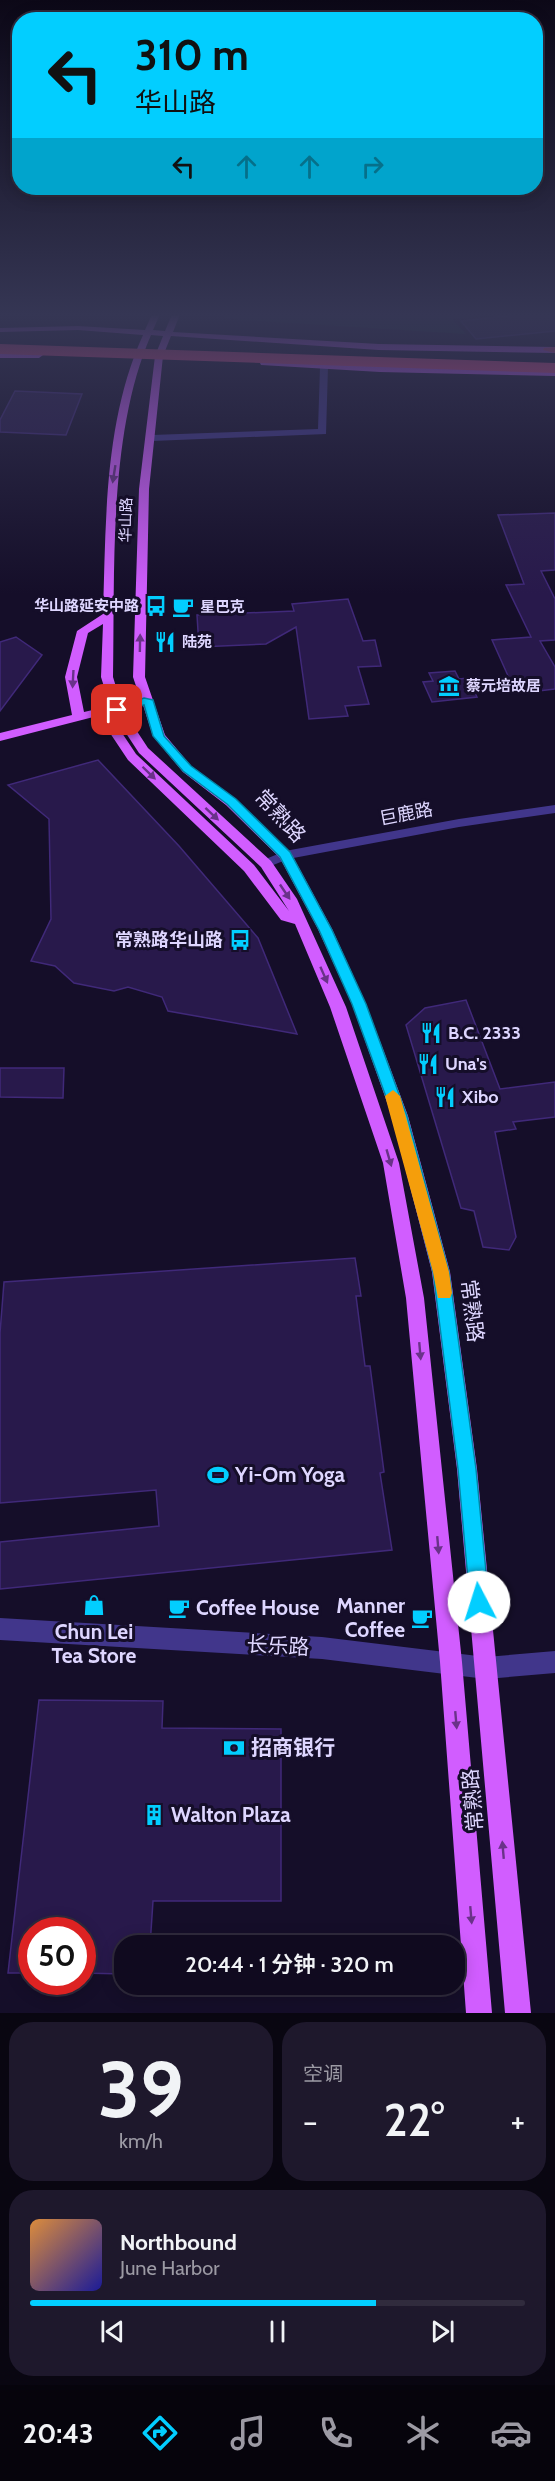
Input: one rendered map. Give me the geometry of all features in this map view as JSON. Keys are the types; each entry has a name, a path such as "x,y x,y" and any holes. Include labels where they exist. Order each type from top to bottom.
{"main road":[{"name":"华山路","path":"117,710 107,677 112,490 125,406"},
{"name":"华山路","path":"148,700 139,677 144,489 155,406"},
{"path":"79,719 71,677 83,631 109,615"},
{"path":"0,737 117,710 148,700"},
{"name":"常熟路","path":"148,700 159,736 187,769 231,801 285,855 325,930 359,1004 400,1116 441,1272 467,1469 518,2013"},
{"path":"117,710 110,723 132,757 249,868 286,917 301,921"},
{"name":"常熟路","path":"117,710 142,750 266,864 292,902 338,1007 390,1163 414,1298 451,1662 480,2013"}],"street":[{"path":"152,438 323,432 323,406"},
{"name":"巨鹿路","path":"266,864 285,855 459,823 555,809"},
{"name":"长乐路","path":"0,1629 322,1648 486,1668 555,1662"}],"building":[{"path":"7,406 77,406 66,435 0,432 0,420"},
{"path":"555,513 555,570 541,571 555,599 555,640 540,641 555,667 555,689 522,693 518,687 513,687 492,640 531,637 506,585 524,584 498,515"},
{"path":"348,599 363,641 375,640 381,666 358,667 369,704 345,706 348,716 309,719 296,627 266,644 199,647 197,615 294,611 292,604"},
{"path":"16,637 42,655 0,711 0,642"},
{"path":"455,671 459,679 468,678 477,697 432,702 423,682 433,681 429,673"},
{"path":"98,760 179,846 258,938 297,1034 168,1011 162,997 128,987 114,991 74,983 55,966 31,961 51,919 49,819 8,785"},
{"path":"466,1000 500,1089 555,1082 555,1117 513,1122 516,1129 495,1132 516,1237 509,1250 483,1247 474,1211 461,1208 406,1025 425,1008"},
{"path":"0,1068 64,1068 63,1098 0,1097"},
{"path":"355,1258 361,1296 356,1296 365,1366 370,1366 384,1472 380,1473 392,1550 0,1589 0,1542 159,1526 156,1490 0,1503 0,1333 4,1282"},
{"name":"Walton Plaza","path":"39,1700 163,1701 162,1728 281,1729 281,1901 153,1901 151,1935 114,1935 114,1974 96,1973 96,1917 18,1917 18,1973 8,1973"}],"slow traffic":[{"path":"393,1096 441,1272 444,1293"}],"place":[{"name":"华山路延安中路","path":"156,606"},
{"name":"星巴克","path":"183,607"},
{"name":"陆苑","path":"165,642"},
{"name":"蔡元培故居","path":"449,686"},
{"name":"常熟路华山路","path":"240,940"},
{"name":"B.C. 2333","path":"431,1033"},
{"name":"Una's","path":"428,1064"},
{"name":"Xibo","path":"445,1097"},
{"name":"Yi-Om Yoga","path":"218,1475"},
{"name":"Chun Lei Tea Store","path":"94,1605"},
{"name":"Coffee House","path":"179,1608"},
{"name":"Manner Coffee","path":"422,1618"},
{"name":"招商银行","path":"234,1748"},
{"name":"Walton Plaza","path":"154,1815"}],"route":[{"path":"117,710 148,700 159,736 187,769 231,801 285,855 325,930 359,1004 400,1116 441,1272 467,1469 479,1602"}]}
